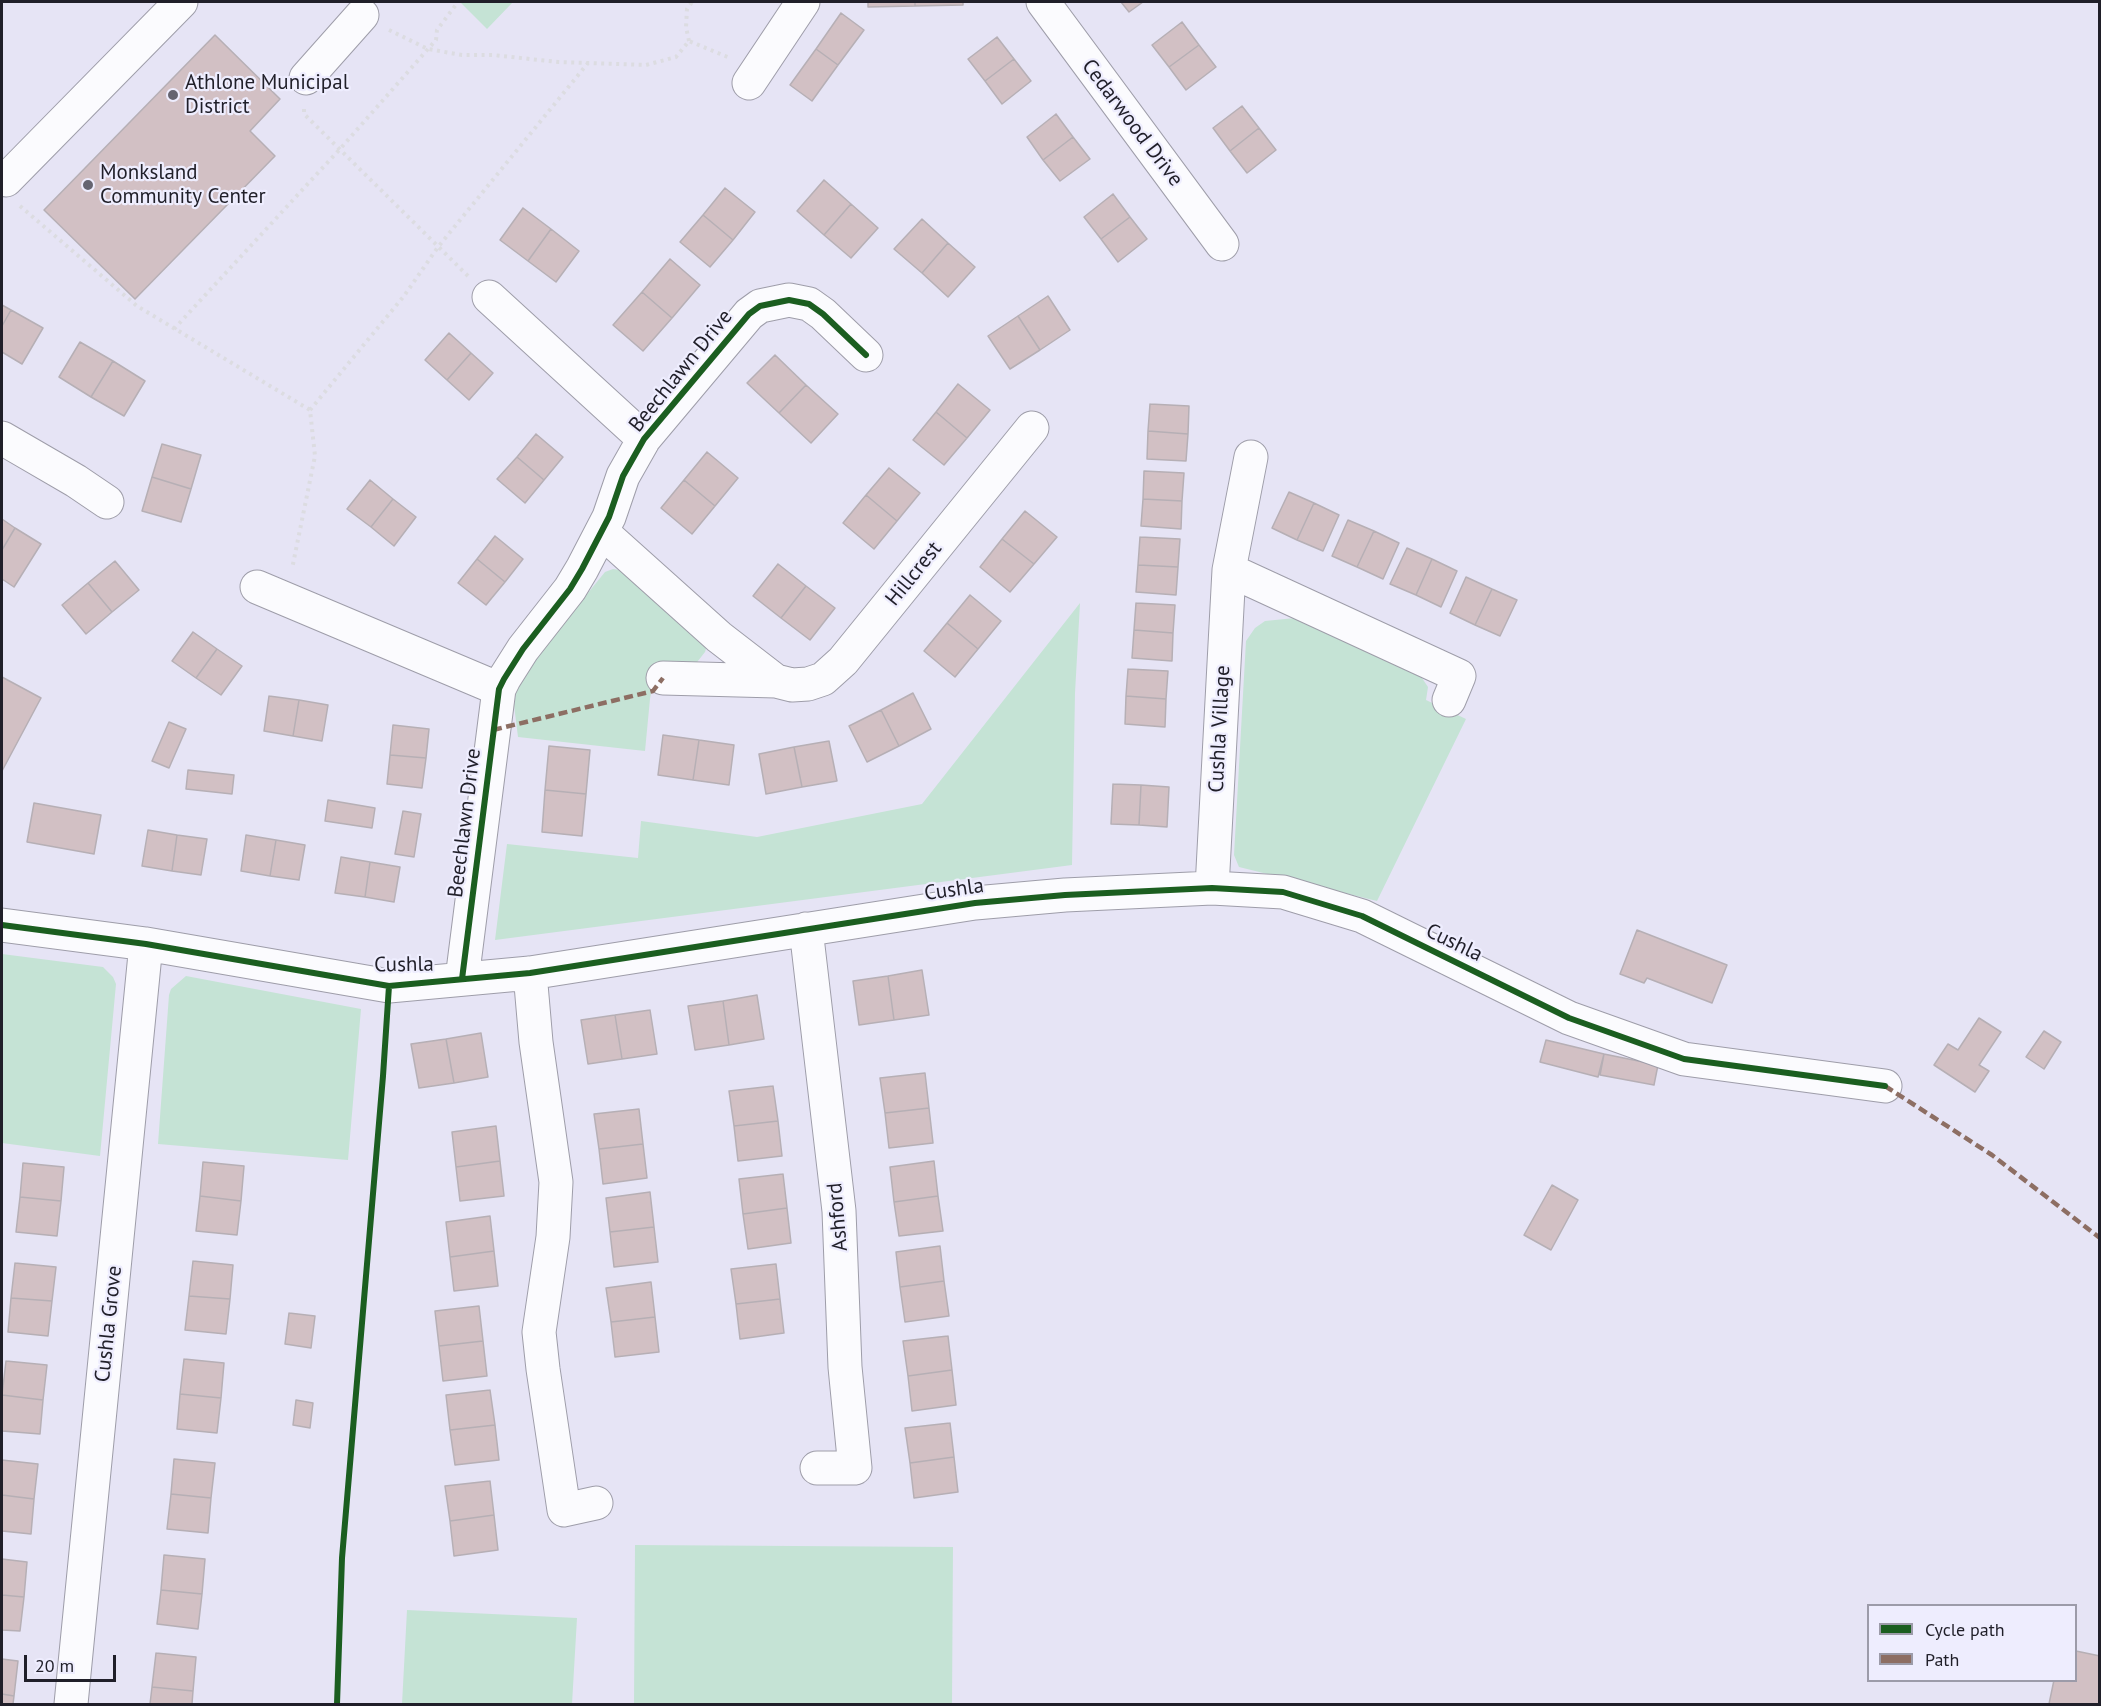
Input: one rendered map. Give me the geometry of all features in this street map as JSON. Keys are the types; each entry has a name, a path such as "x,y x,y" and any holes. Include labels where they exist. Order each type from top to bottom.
{"street":[{"path":"6,180 181,2"},
{"path":"753,76 803,2"},
{"name":"Cedarwood Drive","path":"1043,2 1222,244"},
{"path":"306,78 362,15"},
{"name":"Beechlawn Drive","path":"489,297 644,439"},
{"name":"Beechlawn Drive","path":"462,979 500,689 522,649 570,589 602,532 623,476 644,439 749,314 760,306 789,300 809,304 823,314 866,355"},
{"name":"Hillcrest","path":"663,678 776,681 792,685 808,684 823,678 834,670 1032,428"},
{"path":"2,438 76,481 106,504"},
{"name":"Cushla Village","path":"1212,888 1228,570 1251,457"},
{"path":"602,532 718,637 776,681"},
{"path":"1228,570 1454,688"},
{"path":"271,593 500,689"},
{"name":"Cushla","path":"2,925 146,944 389,986 530,973 975,903 1065,895 1212,888 1283,892 1362,916 1569,1018 1684,1059 1885,1086"},
{"name":"Ashford","path":"807,929 839,1211 845,1367 855,1468 817,1468"},
{"name":"Cushla Grove","path":"71,1704 146,944"},
{"path":"530,973 536,1042 556,1182 553,1237 539,1332 564,1510 596,1503"}],"path":[{"path":"174,329 340,149 436,40 437,30 458,2"},
{"path":"692,2 687,9 686,27 689,41 753,76"},
{"path":"362,15 428,49 462,55 646,65 676,57 689,41"},
{"path":"271,593 298,546 315,456 310,410 404,296 438,247 588,63"},
{"path":"306,78 304,114 489,297"},
{"path":"6,180 8,195 137,306 310,410"}],"green space":[{"path":"460,2 513,2 487,29"},
{"path":"613,569 620,570 707,645 705,652 694,666 655,671 645,751 518,737 514,705 518,679 605,572"},
{"path":"1080,603 1075,693 1072,865 495,940 507,844 638,858 641,821 757,837 922,804"},
{"path":"1295,618 1418,672 1428,687 1426,700 1466,719 1377,901 1239,867 1234,855 1246,641 1255,628 1265,621"},
{"path":"2,954 103,967 113,977 116,984 100,1156 2,1143"},
{"path":"186,976 361,1009 348,1160 158,1144 169,995 171,989"},
{"path":"635,1545 953,1547 952,1704 634,1704"},
{"path":"407,1610 577,1618 572,1704 402,1704"}],"building":[{"path":"868,2 915,2 915,6 868,7"},
{"path":"915,2 963,2 963,5 915,6"},
{"path":"1121,2 1143,2 1129,12"},
{"path":"841,13 864,30 838,65 816,49"},
{"path":"1182,22 1199,45 1169,67 1152,45"},
{"path":"215,35 280,99 250,131 275,156 135,299 44,210"},
{"path":"997,37 1014,59 985,81 968,59"},
{"path":"1199,45 1216,67 1186,90 1169,67"},
{"path":"816,49 838,65 812,101 790,85"},
{"path":"1014,59 1031,81 1002,104 985,81"},
{"path":"1242,106 1259,128 1230,151 1213,128"},
{"path":"1056,114 1073,137 1043,160 1027,137"},
{"path":"1259,128 1276,150 1247,173 1230,151"},
{"path":"1073,137 1090,159 1060,181 1043,160"},
{"path":"824,180 851,204 824,235 797,211"},
{"path":"725,188 755,212 733,240 703,215"},
{"path":"1113,194 1130,217 1101,239 1084,217"},
{"path":"851,204 878,228 851,258 824,235"},
{"path":"523,208 551,229 528,261 500,240"},
{"path":"703,215 733,240 710,267 680,242"},
{"path":"1130,217 1147,239 1118,262 1101,239"},
{"path":"922,219 948,243 922,273 894,249"},
{"path":"551,229 579,251 556,282 528,261"},
{"path":"948,243 975,267 948,297 922,273"},
{"path":"670,259 700,285 672,318 642,292"},
{"path":"642,292 672,318 643,351 613,325"},
{"path":"1048,296 1070,330 1040,350 1018,316"},
{"path":"2,305 11,310 2,326"},
{"path":"11,310 43,328 22,364 2,352 2,326"},
{"path":"1018,316 1040,350 1010,369 988,336"},
{"path":"449,333 471,353 447,380 425,360"},
{"path":"80,342 113,361 91,397 59,377"},
{"path":"471,353 493,373 469,400 447,380"},
{"path":"775,355 806,385 779,413 747,383"},
{"path":"113,361 145,381 124,416 91,397"},
{"path":"958,384 990,410 967,438 936,412"},
{"path":"806,385 838,414 811,443 779,413"},
{"path":"1150,404 1189,406 1188,434 1148,431"},
{"path":"936,412 967,438 944,465 913,440"},
{"path":"1148,431 1188,434 1186,461 1147,459"},
{"path":"536,434 563,457 544,480 517,457"},
{"path":"162,444 201,455 191,489 152,477"},
{"path":"707,452 738,478 715,506 684,480"},
{"path":"517,457 544,480 525,503 497,479"},
{"path":"889,468 920,493 897,521 866,495"},
{"path":"1144,471 1184,473 1182,501 1143,499"},
{"path":"152,477 191,489 181,522 142,511"},
{"path":"370,480 393,499 371,527 347,509"},
{"path":"684,480 715,506 692,534 661,508"},
{"path":"1289,492 1314,503 1297,540 1272,528"},
{"path":"866,495 897,521 874,549 843,523"},
{"path":"393,499 416,517 394,546 371,527"},
{"path":"1143,499 1182,501 1181,529 1141,526"},
{"path":"1314,503 1339,515 1323,551 1297,540"},
{"path":"1025,511 1057,537 1034,564 1002,539"},
{"path":"2,519 15,528 2,550"},
{"path":"1348,520 1374,531 1357,567 1332,556"},
{"path":"15,528 41,544 14,587 2,579 2,550"},
{"path":"1374,531 1399,543 1383,579 1357,567"},
{"path":"495,536 523,559 505,582 477,559"},
{"path":"1140,537 1180,539 1178,567 1138,565"},
{"path":"1002,539 1034,564 1010,592 980,567"},
{"path":"1407,548 1432,559 1416,595 1390,584"},
{"path":"477,559 505,582 486,605 458,583"},
{"path":"1432,559 1457,571 1441,607 1416,595"},
{"path":"115,561 139,590 112,612 88,583"},
{"path":"778,564 806,586 781,618 753,596"},
{"path":"1138,565 1178,567 1176,595 1136,592"},
{"path":"1466,577 1492,589 1475,625 1450,613"},
{"path":"88,583 112,612 86,634 62,605"},
{"path":"806,586 835,608 810,640 781,618"},
{"path":"1492,589 1517,600 1500,636 1475,625"},
{"path":"970,595 1001,621 978,649 947,623"},
{"path":"1136,603 1175,605 1173,633 1134,630"},
{"path":"947,623 978,649 955,677 924,651"},
{"path":"1134,630 1173,633 1172,661 1132,658"},
{"path":"193,632 217,649 196,678 172,661"},
{"path":"217,649 242,666 221,695 196,678"},
{"path":"1128,669 1168,671 1166,699 1126,696"},
{"path":"2,677 41,698 2,771"},
{"path":"913,693 931,729 899,746 881,710"},
{"path":"269,696 299,700 293,736 264,731"},
{"path":"1126,696 1166,699 1165,727 1125,724"},
{"path":"299,700 328,705 322,741 293,736"},
{"path":"881,710 899,746 867,762 849,726"},
{"path":"169,722 186,729 169,768 152,761"},
{"path":"393,725 429,729 426,758 390,755"},
{"path":"663,735 699,740 693,780 658,775"},
{"path":"699,740 734,745 729,785 693,780"},
{"path":"829,741 837,781 802,787 794,747"},
{"path":"549,746 590,750 586,794 545,790"},
{"path":"794,747 802,787 766,794 759,754"},
{"path":"390,755 426,758 422,788 387,784"},
{"path":"188,770 234,775 232,794 186,789"},
{"path":"1113,784 1141,785 1139,825 1111,824"},
{"path":"1141,785 1169,787 1167,827 1139,825"},
{"path":"545,790 586,794 582,836 542,832"},
{"path":"328,800 375,808 372,828 325,821"},
{"path":"34,803 101,815 94,854 27,842"},
{"path":"403,811 421,814 414,857 395,854"},
{"path":"148,830 177,835 172,871 142,866"},
{"path":"177,835 207,839 201,875 172,871"},
{"path":"246,835 276,840 270,876 241,871"},
{"path":"276,840 305,845 299,880 270,876"},
{"path":"341,857 370,862 365,897 335,893"},
{"path":"370,862 400,867 394,902 365,897"},
{"path":"1637,930 1727,965 1712,1003 1647,978 1644,983 1620,974"},
{"path":"922,970 929,1015 894,1020 888,976"},
{"path":"888,976 894,1020 859,1025 853,981"},
{"path":"757,995 764,1039 729,1045 723,1001"},
{"path":"723,1001 729,1045 695,1050 688,1006"},
{"path":"650,1010 657,1054 622,1059 615,1015"},
{"path":"615,1015 622,1059 588,1064 581,1020"},
{"path":"1979,1018 2001,1032 1979,1065 1989,1071 1975,1092 1934,1065 1948,1044 1958,1050"},
{"path":"2044,1031 2061,1042 2044,1069 2026,1057"},
{"path":"481,1033 488,1077 454,1083 446,1039"},
{"path":"446,1039 454,1083 419,1088 411,1044"},
{"path":"1546,1040 1604,1054 1598,1077 1540,1062"},
{"path":"1604,1054 1658,1065 1654,1085 1600,1075"},
{"path":"925,1073 929,1108 885,1113 880,1078"},
{"path":"773,1086 778,1121 734,1126 729,1091"},
{"path":"929,1108 933,1143 889,1148 885,1113"},
{"path":"639,1109 643,1144 599,1149 594,1114"},
{"path":"778,1121 782,1156 738,1161 734,1126"},
{"path":"496,1126 500,1161 456,1167 452,1132"},
{"path":"643,1144 647,1178 603,1184 599,1149"},
{"path":"500,1161 504,1196 460,1201 456,1167"},
{"path":"934,1161 938,1196 894,1202 890,1167"},
{"path":"203,1162 244,1166 241,1201 200,1196"},
{"path":"23,1163 64,1167 61,1201 20,1197"},
{"path":"783,1174 787,1208 743,1214 739,1179"},
{"path":"1552,1185 1578,1200 1551,1250 1524,1235"},
{"path":"650,1192 654,1227 610,1232 606,1198"},
{"path":"200,1196 241,1201 237,1235 196,1231"},
{"path":"938,1196 943,1231 899,1236 894,1202"},
{"path":"20,1197 61,1201 57,1236 16,1232"},
{"path":"787,1208 791,1243 748,1249 743,1214"},
{"path":"490,1216 494,1251 450,1257 446,1222"},
{"path":"654,1227 658,1262 614,1267 610,1232"},
{"path":"940,1246 944,1281 900,1287 896,1252"},
{"path":"494,1251 498,1286 454,1291 450,1257"},
{"path":"193,1261 233,1265 230,1299 189,1296"},
{"path":"15,1263 56,1267 52,1301 11,1298"},
{"path":"776,1264 780,1299 736,1304 731,1269"},
{"path":"944,1281 949,1316 905,1322 900,1287"},
{"path":"651,1282 655,1317 611,1322 606,1288"},
{"path":"189,1296 230,1299 226,1334 185,1330"},
{"path":"11,1298 52,1301 48,1336 8,1332"},
{"path":"780,1299 784,1333 740,1339 736,1304"},
{"path":"479,1306 483,1341 439,1346 435,1311"},
{"path":"289,1313 315,1316 311,1348 285,1344"},
{"path":"655,1317 659,1352 615,1357 611,1322"},
{"path":"948,1336 952,1370 908,1376 903,1341"},
{"path":"483,1341 487,1376 443,1381 439,1346"},
{"path":"184,1359 224,1363 221,1398 180,1394"},
{"path":"6,1361 47,1365 43,1400 2,1395"},
{"path":"952,1370 956,1405 912,1411 908,1376"},
{"path":"490,1390 495,1425 450,1430 446,1395"},
{"path":"180,1394 221,1398 217,1433 177,1429"},
{"path":"2,1395 43,1400 40,1434 2,1431"},
{"path":"296,1400 313,1403 310,1428 293,1425"},
{"path":"950,1423 954,1457 910,1463 905,1428"},
{"path":"495,1425 499,1460 455,1465 450,1430"},
{"path":"954,1457 958,1492 914,1498 910,1463"},
{"path":"174,1459 215,1463 211,1498 171,1494"},
{"path":"2,1460 38,1464 34,1499 2,1495"},
{"path":"490,1481 494,1515 450,1521 445,1486"},
{"path":"171,1494 211,1498 208,1533 167,1529"},
{"path":"2,1495 34,1499 31,1534 2,1531"},
{"path":"494,1515 498,1550 454,1556 450,1521"},
{"path":"164,1555 205,1559 202,1594 161,1590"},
{"path":"2,1559 27,1562 24,1597 2,1595"},
{"path":"161,1590 202,1594 198,1629 157,1624"},
{"path":"2,1595 24,1597 20,1631 2,1630"},
{"path":"2077,1651 2100,1656 2100,1704 2049,1704 2054,1682 2077,1682"},
{"path":"156,1653 196,1657 193,1691 152,1687"},
{"path":"2,1659 18,1661 14,1696 2,1694"},
{"path":"152,1687 193,1691 192,1704 150,1704"},
{"path":"2,1694 14,1696 13,1704 2,1704"}],"marked path":[{"path":"493,730 653,691 663,678"},
{"path":"1885,1086 1992,1155 2100,1238"}],"cycle path":[{"path":"462,979 499,689 523,649 570,589 582,569 609,517 623,476 644,439 749,314 760,306 789,300 809,304 823,314 866,355"},
{"path":"2,925 146,944 389,986 530,973 975,903 1065,895 1212,888 1283,892 1362,916 1569,1018 1684,1059 1885,1086"},
{"path":"337,1704 342,1558 389,986"}],"place":[{"name":"Athlone Municipal District","path":"173,95"},
{"name":"Monksland Community Center","path":"88,185"}]}
